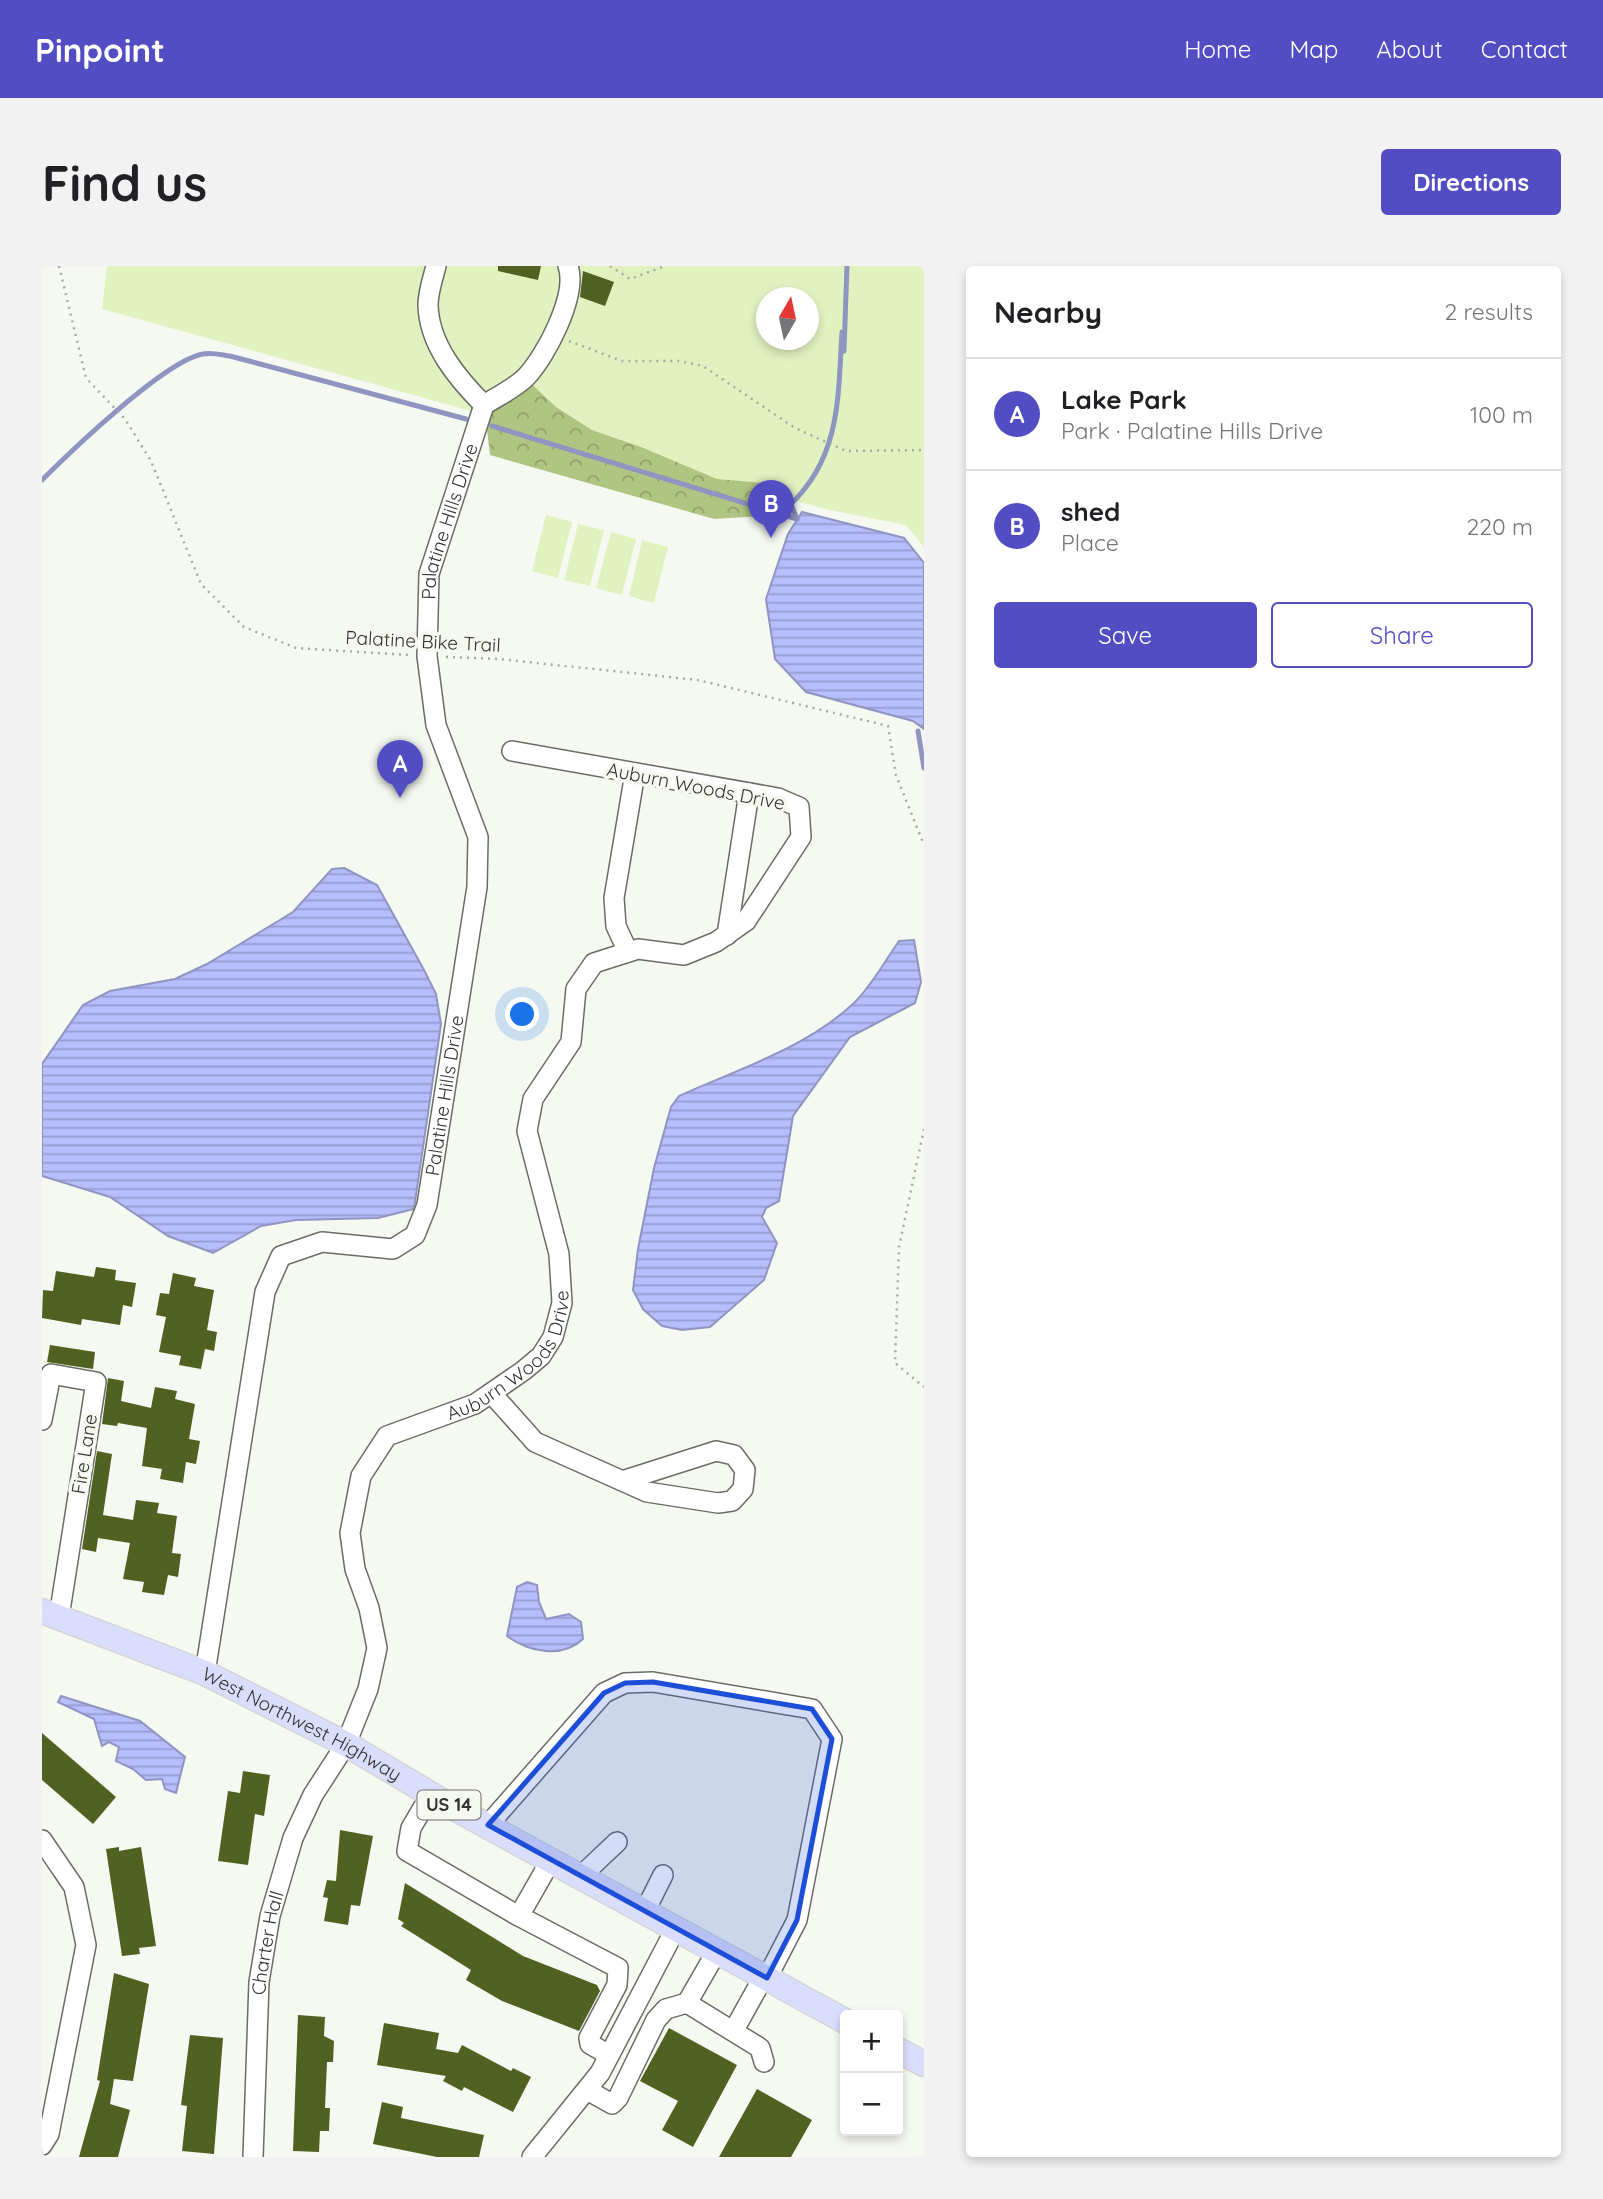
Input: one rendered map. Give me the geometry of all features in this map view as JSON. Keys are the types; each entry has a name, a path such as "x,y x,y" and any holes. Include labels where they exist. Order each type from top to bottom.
{"main road":[{"name":"West Northwest Highway","path":"50,1614 205,1673 346,1744 431,1794 840,2018"},
{"path":"903,2053 924,2064"}],"street":[{"path":"436,266 428,304 435,338 459,380 484,405 525,378 550,344 566,300 568,266"},
{"name":"Palatine Hills Drive","path":"205,1673 265,1292 281,1256 323,1242 393,1249 415,1235 427,1205 477,887 478,837 436,725 427,656 429,574 484,405"},
{"name":"Auburn Woods Drive","path":"346,1744 368,1689 377,1648 369,1608 355,1569 350,1533 361,1476 387,1436 475,1404 492,1394 541,1356 553,1337 562,1303 559,1254 527,1132 533,1099 571,1042 576,989 594,963 638,948 684,955 727,935 746,921 801,837 799,807 778,798 512,751"},
{"path":"628,952 616,926 614,898 635,773"},
{"path":"727,935 749,793"},
{"name":"Fire Lane","path":"42,1420 51,1374 96,1382 50,1614"},
{"path":"492,1394 535,1442 622,1481 647,1492 718,1503 732,1501 743,1489 745,1470 734,1455 716,1451 622,1481"},
{"path":"488,1825 604,1693 625,1683 653,1682 812,1709 832,1739 797,1920 734,2031"},
{"name":"Charter Hall","path":"253,2157 259,1982 270,1916 293,1838 313,1795 346,1744"},
{"path":"431,1794 411,1828 407,1851 519,1916 618,1968 617,1984 589,2038 590,2044 610,2055"},
{"path":"42,1840 74,1887 86,1945 49,2134 42,2145"},
{"path":"580,1876 617,1842"},
{"path":"519,1916 551,1860"},
{"path":"645,1911 663,1875"},
{"path":"532,2157 587,2090 610,2055 676,1928"},
{"path":"587,2090 612,2104 618,2098 656,2020 666,2009 687,2003 718,1951"},
{"path":"687,2003 760,2048 764,2062"}],"path":[{"name":"Palatine Bike Trail","path":"59,266 86,378 125,419 151,461 201,584 244,627 296,648 499,659 698,680 888,726 896,775 924,845"},
{"path":"610,266 630,279 665,266"},
{"path":"554,332 576,346 622,362 679,361 703,366 795,428 846,451 924,450"},
{"path":"924,1129 899,1247 895,1363 924,1387"}],"highlighted area":[{"path":"653,1682 812,1709 832,1739 797,1920 767,1978 488,1825 604,1693 625,1683"}],"green space":[{"path":"107,266 924,266 924,547 906,525 829,510 102,309"},
{"path":"525,378 556,407 592,430 717,479 787,485 763,516 714,519 490,455 484,405"},
{"path":"546,515 572,522 558,578 532,571"},
{"path":"578,524 604,530 590,586 564,580"},
{"path":"611,532 636,539 622,595 596,588"},
{"path":"642,540 668,547 654,603 629,596"}],"water":[{"path":"802,512 904,538 924,563 924,729 913,721 806,692 775,659 766,599 788,534"},
{"path":"344,868 377,885 436,994 441,1024 414,1209 378,1218 296,1220 261,1226 213,1253 168,1236 110,1197 42,1176 42,1064 83,1005 110,991 175,979 207,964 293,912 332,869"},
{"path":"914,940 921,982 915,1003 850,1037 793,1116 779,1201 766,1208 762,1217 777,1243 764,1280 710,1327 682,1330 662,1326 643,1309 633,1290 654,1168 671,1107 679,1096 771,1056 816,1032 855,1002 873,981 899,941"},
{"path":"527,1582 537,1585 539,1602 546,1619 569,1614 581,1622 583,1639 565,1649 545,1651 525,1646 507,1636 517,1587"},
{"path":"61,1696 140,1721 185,1757 176,1793 165,1789 162,1779 146,1780 133,1769 116,1761 119,1747 109,1742 102,1746 94,1719 58,1702"}],"building":[{"path":"498,266 541,266 538,280 498,271"},
{"path":"583,271 614,282 605,306 580,297"},
{"path":"96,1267 116,1270 115,1280 136,1283 132,1307 123,1305 120,1325 82,1319 81,1325 42,1318 43,1290 53,1291 56,1271 94,1277"},
{"path":"173,1273 196,1278 194,1286 214,1290 207,1330 217,1332 214,1351 205,1349 201,1369 179,1365 181,1356 159,1352 166,1317 156,1315 160,1293 169,1294"},
{"path":"50,1345 95,1352 93,1369 47,1362"},
{"path":"108,1378 124,1381 121,1401 151,1408 155,1387 177,1391 175,1399 195,1404 189,1439 200,1441 196,1464 186,1462 183,1483 160,1479 162,1469 142,1466 147,1428 118,1423 117,1426 102,1424"},
{"path":"97,1451 112,1454 103,1515 133,1520 136,1500 159,1503 157,1513 177,1516 172,1553 181,1554 178,1577 168,1575 164,1595 142,1592 144,1582 123,1579 130,1543 98,1538 96,1552 82,1549"},
{"path":"42,1733 116,1797 93,1824 42,1780"},
{"path":"243,1771 270,1775 264,1816 255,1814 248,1865 218,1861 228,1791 240,1793"},
{"path":"340,1830 373,1836 360,1906 351,1905 348,1925 324,1921 328,1898 323,1897 327,1880 336,1881"},
{"path":"119,1847 119,1851 141,1847 156,1946 139,1948 140,1954 122,1956 106,1849"},
{"path":"405,1883 523,1956 597,1985 600,1991 579,2031 502,2001 466,1980 471,1970 401,1926 404,1923 398,1919"},
{"path":"114,1973 149,1984 133,2081 114,2079 110,2104 130,2110 118,2157 79,2157 100,2081 97,2080"},
{"path":"298,2015 325,2017 324,2036 334,2041 333,2062 327,2062 325,2108 330,2108 329,2131 320,2131 319,2152 293,2151"},
{"path":"384,2023 439,2033 436,2049 458,2053 462,2045 511,2071 513,2068 531,2077 513,2112 464,2087 462,2091 443,2081 446,2076 377,2065"},
{"path":"669,2028 737,2065 693,2147 662,2130 678,2101 640,2081"},
{"path":"190,2035 223,2038 214,2154 182,2151 187,2106 181,2105"},
{"path":"757,2089 812,2120 791,2157 719,2157"},
{"path":"382,2102 403,2107 401,2118 484,2135 479,2157 437,2157 373,2144"}],"waterway":[{"path":"797,519 791,504 820,466 834,424 842,332 844,351 847,266"},
{"path":"42,480 143,389 166,372 206,353 230,356 466,419"},
{"path":"492,426 797,519"},
{"path":"918,731 924,768"}],"place":[{"name":"shed","path":"771,538"},
{"name":"Lake Park","path":"400,798"}]}
